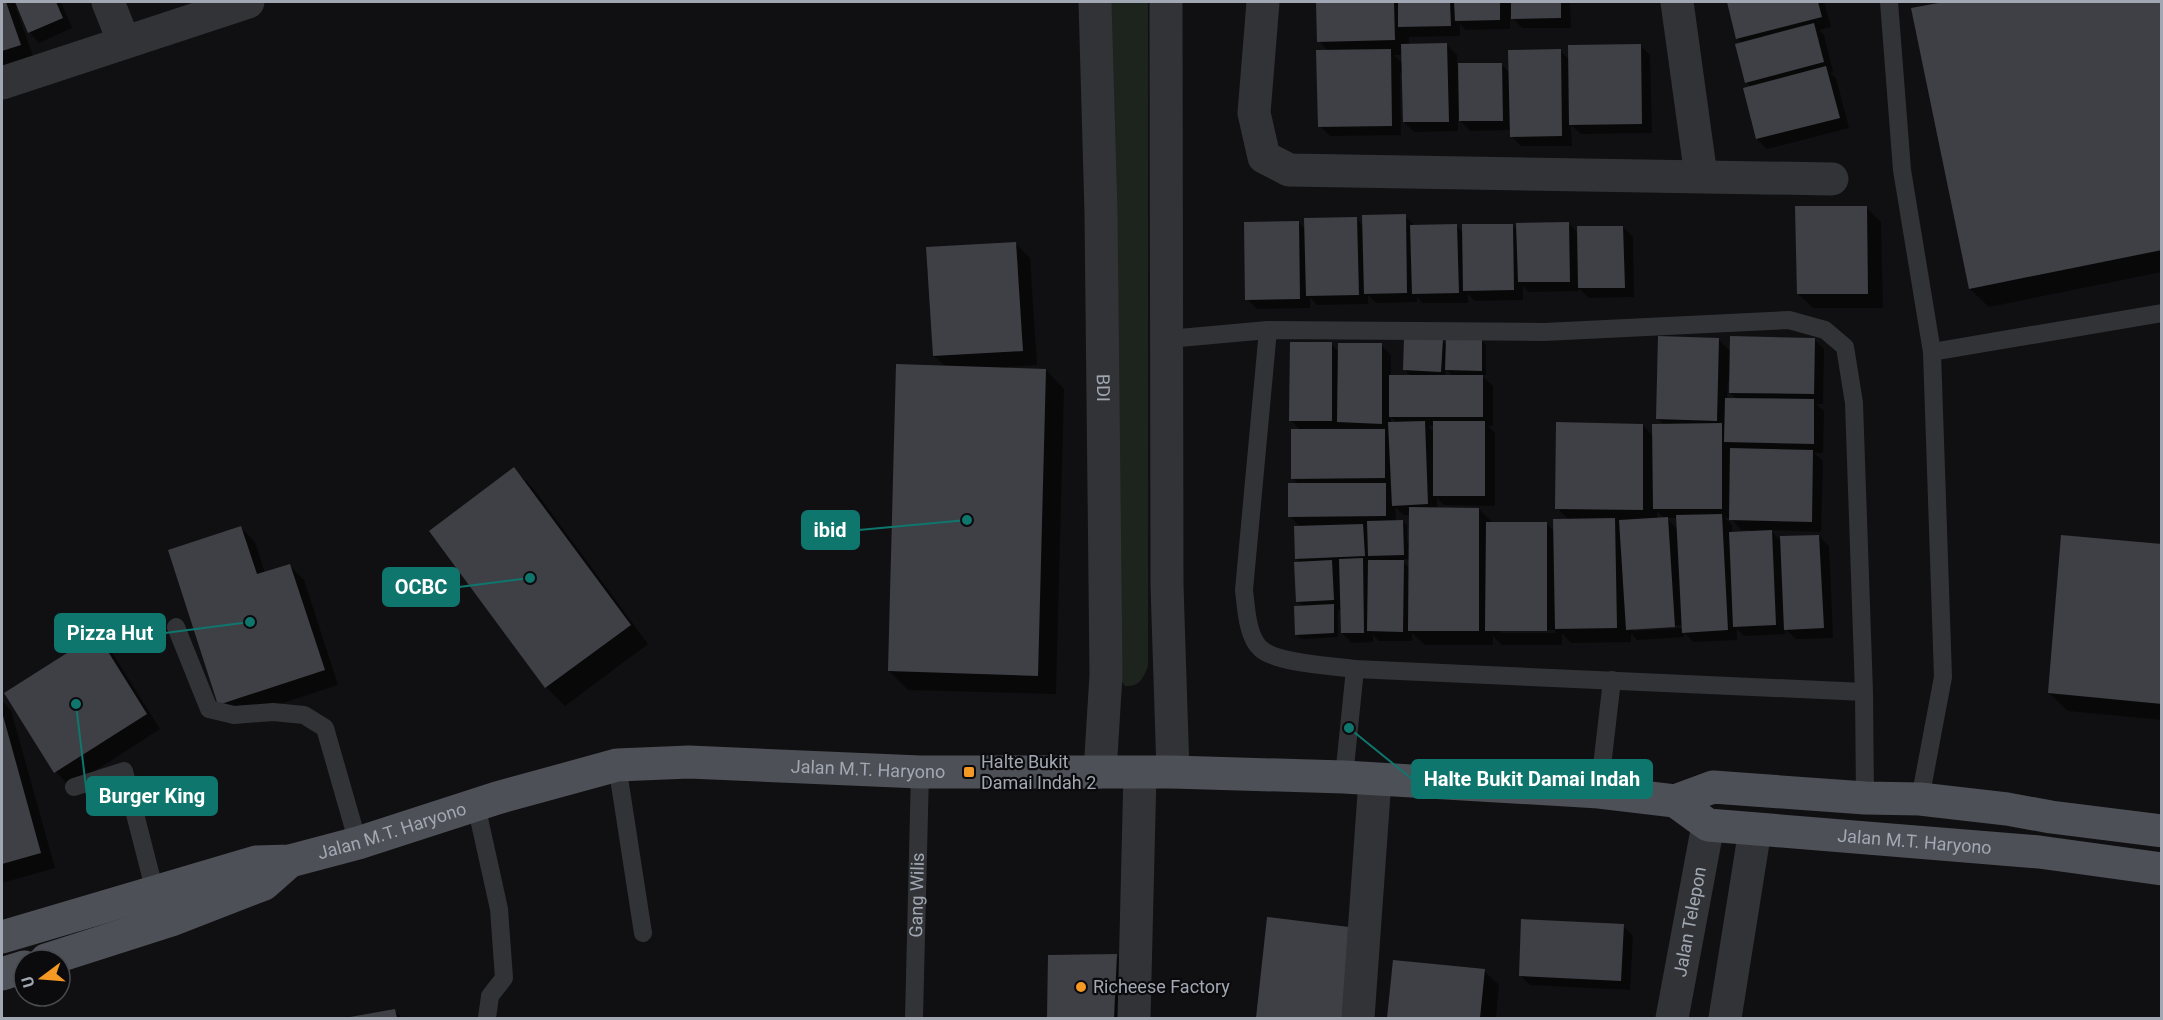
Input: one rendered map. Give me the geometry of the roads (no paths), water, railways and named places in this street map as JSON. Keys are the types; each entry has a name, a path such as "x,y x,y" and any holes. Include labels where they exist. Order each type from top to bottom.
{"main road":[{"name":"Jalan M.T. Haryono","path":"2,937 256,862 290,861 358,843 476,805 617,765 689,762 920,772 1173,772 1599,792 1675,801 1713,787 1864,798 1920,799 2162,831"},
{"path":"1708,825 1713,787"},
{"path":"1755,830 1759,791"},
{"name":"Jalan M.T. Haryono","path":"1675,801 1708,825 1939,842 2039,852 2162,869"},
{"name":"Jalan M.T. Haryono","path":"72,952 171,920 264,884 290,861"}],"street":[{"path":"108,2 124,42"},
{"path":"2,83 248,2"},
{"name":"BDI","path":"1095,2 1101,213 1106,675 1100,772"},
{"path":"1166,2 1167,585 1173,772"},
{"path":"1263,2 1254,114 1264,157 1289,170 1832,179"},
{"path":"1677,2 1701,176"},
{"path":"1134,1018 1140,773"},
{"path":"1358,1018 1359,779"},
{"name":"Jalan Telepon","path":"1672,1018 1708,825"},
{"path":"1725,1018 1755,830"}],"lane":[{"path":"1888,2 1902,170 1932,352 1943,677 1920,799"},
{"path":"1932,352 2162,312"},
{"path":"1168,339 1268,330 1544,332 1790,320 1825,330 1845,347 1854,403 1864,692 1864,798"},
{"path":"1268,330 1244,590 1248,624 1260,648 1285,660 1355,669 1864,692"},
{"path":"176,627 209,709 234,715 273,712 304,715 326,728 358,843"},
{"path":"1355,669 1359,779"},
{"path":"1599,792 1612,680"},
{"path":"617,765 643,933"},
{"path":"74,787 124,771 155,892"},
{"name":"Gang Wilis","path":"914,1018 920,772"},
{"path":"476,805 500,909 504,978 490,996 487,1018"}],"place":[{"name":"ibid","path":"967,520"},
{"name":"OCBC","path":"530,578"},
{"name":"Pizza Hut","path":"250,622"},
{"name":"Burger King","path":"76,704"},
{"name":"Halte Bukit Damai Indah","path":"1349,728"},
{"name":"Halte Bukit Damai Indah 2","path":"969,772"},
{"name":"Richeese Factory","path":"1081,987"}]}
